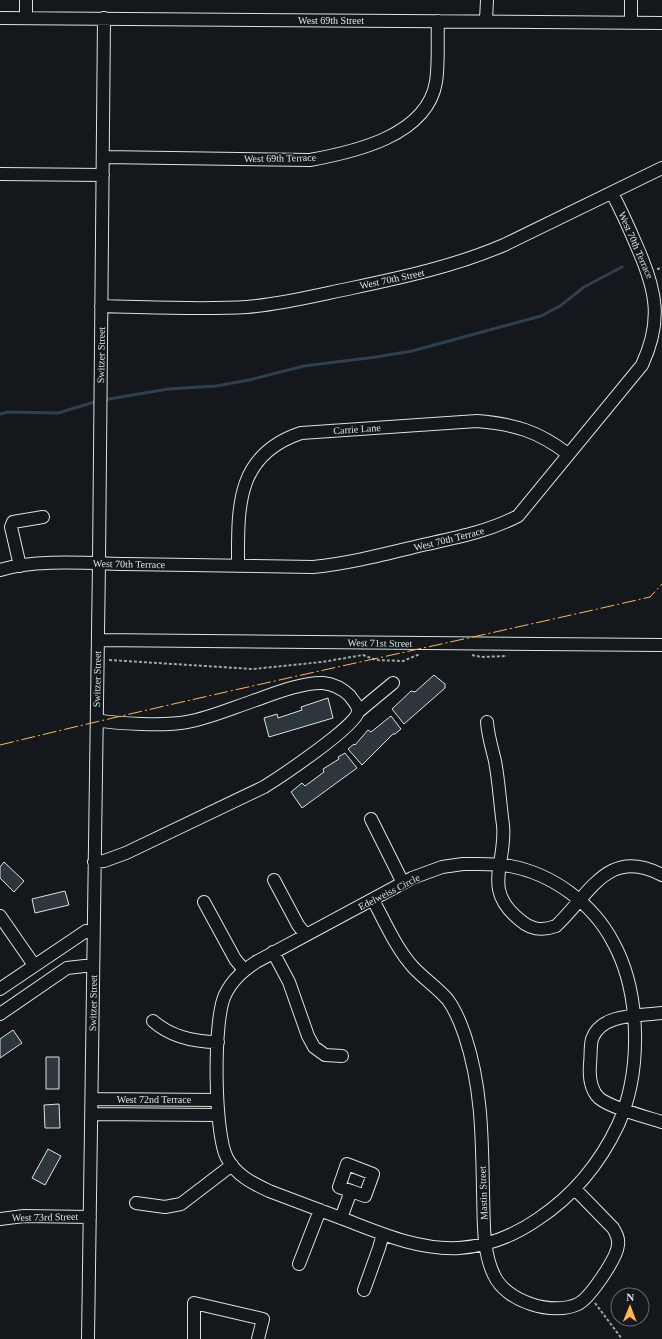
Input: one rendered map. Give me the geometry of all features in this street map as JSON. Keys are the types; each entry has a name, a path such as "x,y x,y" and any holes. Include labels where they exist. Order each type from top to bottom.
{"street":[{"path":"26,0 26,18"},
{"path":"486,20 487,0"},
{"path":"631,0 631,22"},
{"name":"West 69th Street","path":"0,18 486,20 662,23"},
{"name":"Switzer Street","path":"88,1339 99,563 104,18"},
{"name":"West 69th Terrace","path":"103,157 310,160 339,154 395,134 414,121 427,104 433,93 436,83 438,21"},
{"name":"West 70th Street","path":"102,306 209,308 248,307 294,300 414,275 480,256 662,168"},
{"path":"0,174 103,175"},
{"name":"West 70th Terrace","path":"0,570 20,566 99,563 313,567 333,565 358,561 490,529 518,516 642,365 653,349 658,331 659,311 656,293 649,272 612,193"},
{"name":"Carrie Lane","path":"238,566 238,513 242,488 257,460 278,443 292,436 301,433 477,421 502,423 535,433 568,454"},
{"path":"20,566 11,527 13,522 44,517"},
{"name":"West 71st Street","path":"98,640 662,645"},
{"path":"96,720 107,722 189,722 275,694 310,684 323,683 335,686 348,694 357,705 358,712"},
{"path":"94,862 104,861 126,853 264,787 334,738 354,719 358,712 393,683"},
{"path":"487,722 488,734 495,761 503,827 498,892 502,902 521,921 533,929 546,930 556,926 604,875 618,868 637,865 651,869 662,875"},
{"path":"371,819 403,883"},
{"name":"Edelweiss Circle","path":"463,864 500,864 540,875 564,889 580,901 594,915 607,932 619,955 630,994 635,1052 632,1080 618,1124 602,1154 590,1172 575,1189 550,1211 524,1229 500,1240 458,1248 428,1247 383,1234 252,1183 239,1173 232,1165 220,1143 217,1100 218,1042 221,1004 234,980 244,970 273,952 403,883 442,867 463,864"},
{"path":"274,880 298,925 306,934"},
{"name":"Mastin Street","path":"373,900 401,951 413,967 440,991 451,1004 474,1063 480,1103 484,1220 488,1259 494,1276 504,1289 518,1298 543,1308 569,1308 580,1303 589,1296 613,1258 618,1243 617,1235 613,1228 575,1189"},
{"path":"204,902 235,959 244,970"},
{"path":"0,916 34,965"},
{"path":"0,989 86,931 93,930"},
{"path":"273,952 289,982 308,1036 314,1047 325,1055 342,1056"},
{"path":"0,1014 67,968 93,965"},
{"path":"662,1013 609,1020 598,1028 592,1040 590,1084 599,1098 610,1104 662,1122"},
{"path":"153,1021 159,1027 190,1040 218,1042"},
{"name":"West 72nd Terrace","path":"92,1099 217,1100"},
{"name":"West 72nd Terrace","path":"92,1114 217,1116"},
{"path":"136,1203 165,1207 181,1204 232,1165"},
{"path":"341,1218 351,1191"},
{"path":"298,1264 320,1210"},
{"name":"West 73rd Street","path":"0,1219 24,1216 90,1217"},
{"path":"364,1290 380,1248 383,1234"},
{"path":"194,1339 194,1303 263,1319 258,1339"}],"path":[{"path":"106,660 253,669 322,662 363,655 376,660 403,661 427,652"},
{"path":"468,654 481,657 509,656"},
{"path":"589,1296 622,1339"}],"building":[{"path":"434,675 445,684 445,688 404,724 392,709 411,691 415,692"},
{"path":"328,698 333,718 269,737 264,718 277,714 278,718 302,710 301,707"},
{"path":"391,716 401,729 393,734 362,765 348,749 354,744 355,745 368,730 371,732"},
{"path":"345,753 357,768 302,808 291,792 302,783 305,786 324,772 323,769 339,759 338,757"},
{"path":"4,862 24,881 14,892 0,878 0,867"},
{"path":"65,891 69,905 35,913 32,899"},
{"path":"13,1030 22,1043 0,1058 0,1039"},
{"path":"46,1057 59,1057 59,1089 46,1089"},
{"path":"59,1104 60,1128 45,1128 44,1105"},
{"path":"48,1149 61,1156 45,1185 32,1178"}],"waterway":[{"path":"103,400 168,389 216,386 249,380 304,366 412,351 541,316 560,306 584,287 622,267"},
{"path":"0,414 8,412 58,413 98,401"}],"power":[{"path":"0,745 81,725 650,597 662,584"}]}
